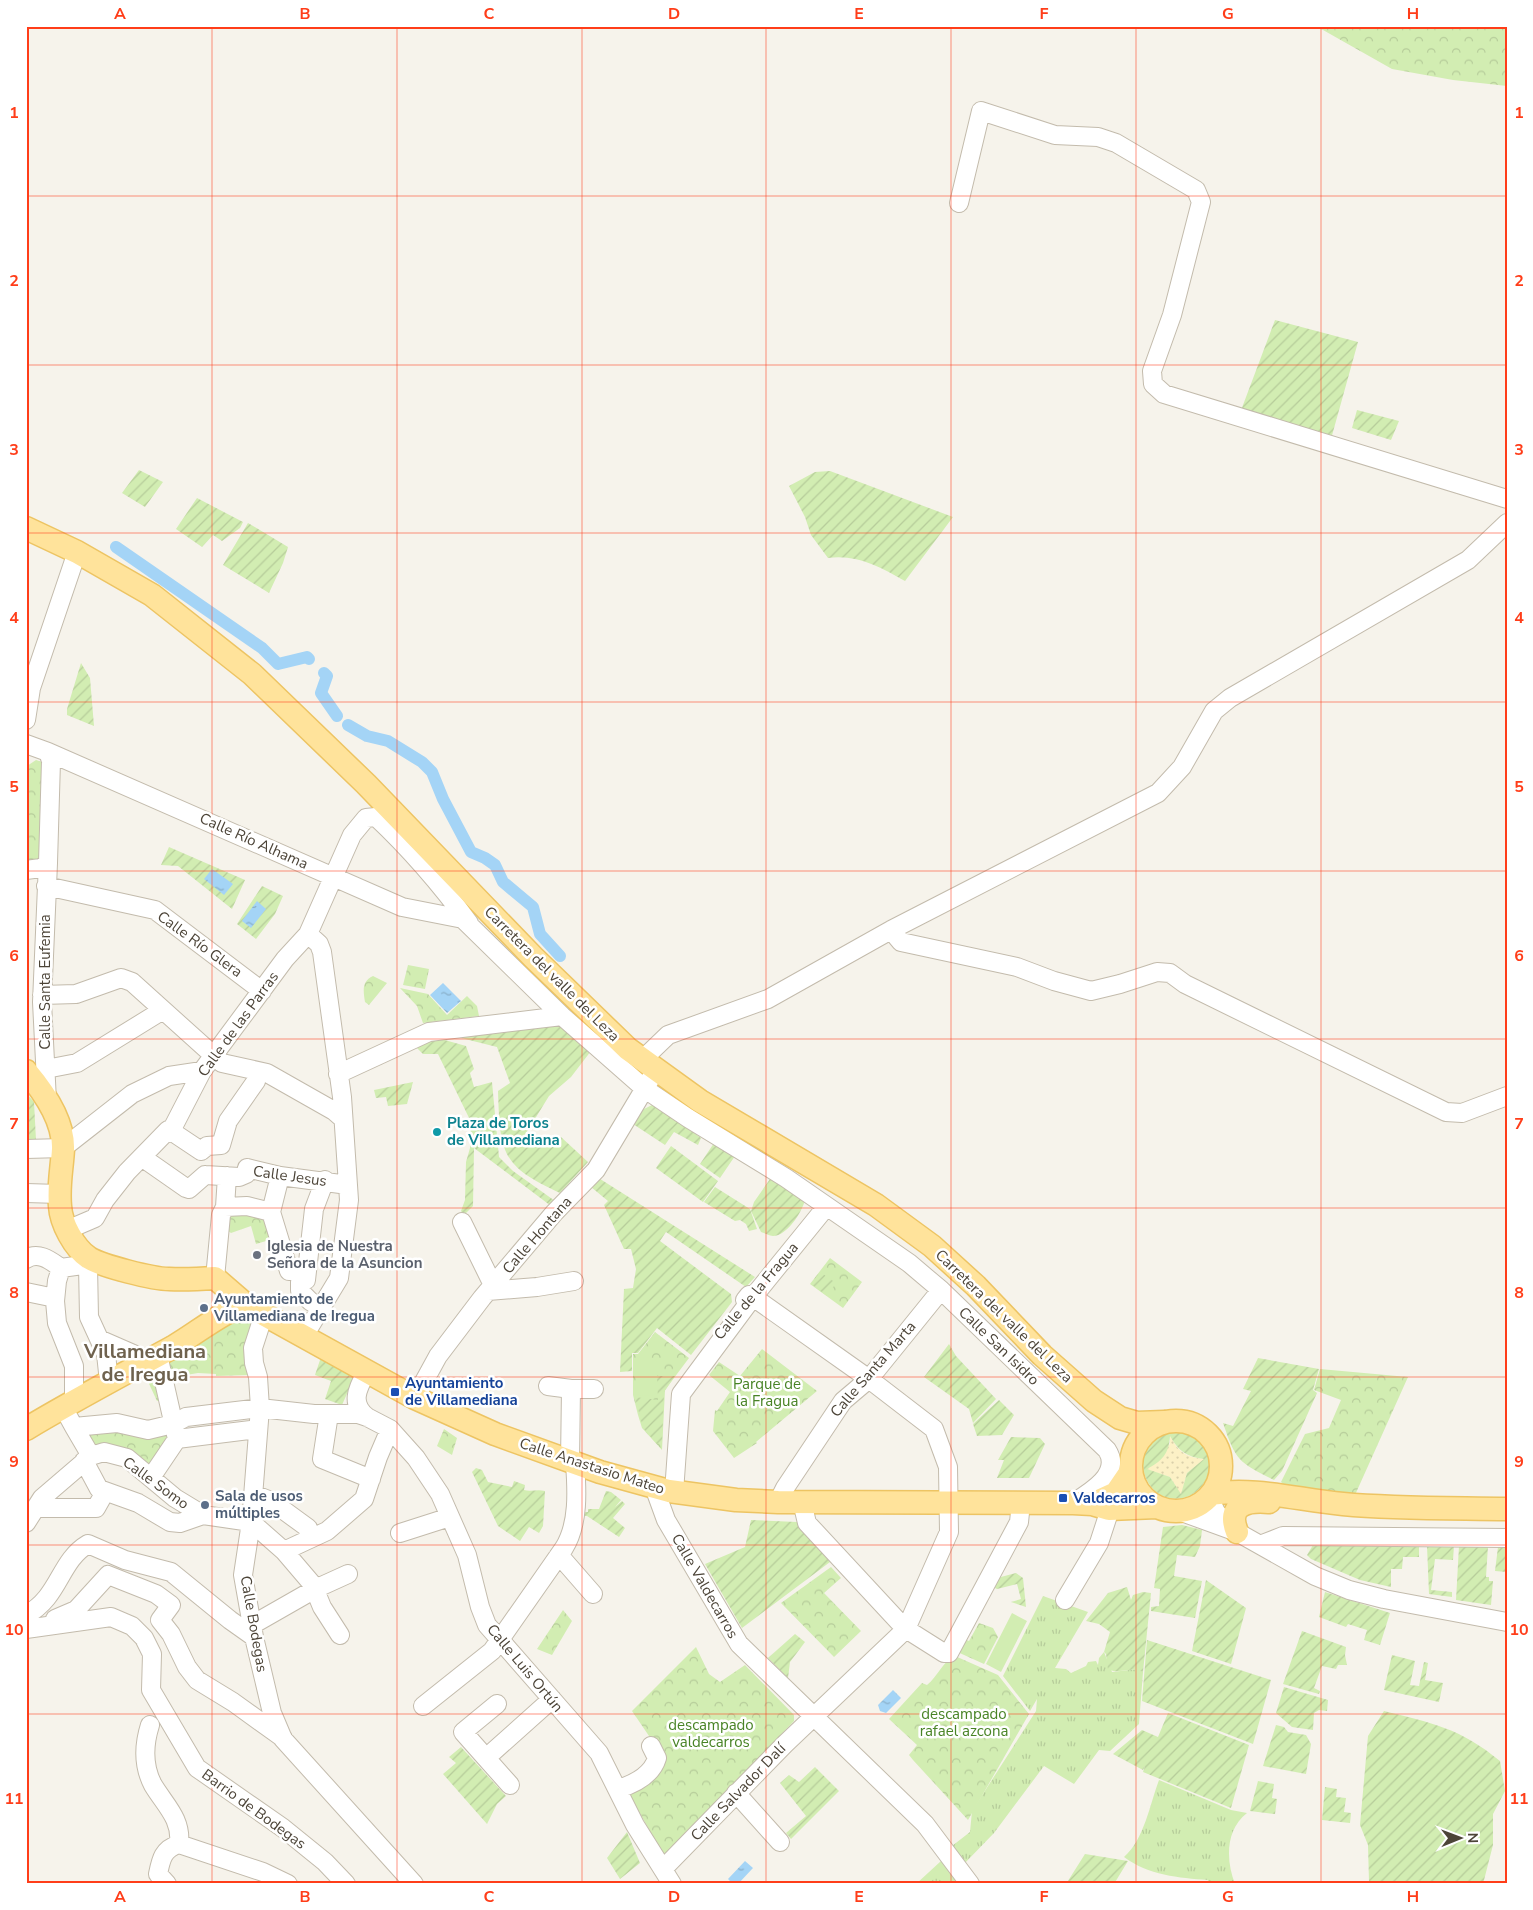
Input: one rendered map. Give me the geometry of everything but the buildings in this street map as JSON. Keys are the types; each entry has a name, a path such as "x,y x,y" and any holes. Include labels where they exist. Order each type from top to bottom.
{"main road":[{"name":"Carretera del valle del Leza","path":"26,528 77,552 152,596 252,674 366,784 648,1073 876,1206 932,1246 976,1286 1042,1355 1094,1401"},
{"path":"36,1070 61,1134 63,1148 59,1194 60,1208 67,1230 79,1249 93,1264 168,1280 215,1278"},
{"name":"Calle Anastasio Mateo","path":"215,1278 254,1309 366,1373 415,1398 494,1434 572,1462 666,1490 736,1500 778,1502 1098,1502 1168,1509"},
{"path":"26,1429 68,1403 205,1328 230,1310 254,1309"},
{"path":"1094,1401 1120,1418 1137,1423 1178,1420 1199,1427 1215,1442 1220,1456 1221,1469 1218,1482 1210,1496"},
{"path":"1094,1401 1116,1429 1132,1464 1137,1489 1142,1496 1168,1509 1190,1508 1210,1496 1236,1490 1274,1493 1343,1504"},
{"path":"1098,1502 1132,1464 1143,1434 1164,1422"},
{"path":"1220,1456 1242,1475 1274,1493"},
{"path":"1234,1531 1234,1517 1239,1508 1252,1500 1306,1506 1343,1504 1507,1509"}],"street":[{"path":"959,203 981,111 1054,135 1098,137 1116,142 1196,190 1201,202 1172,314 1152,371 1153,384 1164,394 1507,499"},
{"name":"Calle Hontana","path":"415,1398 438,1356 491,1288 554,1212 596,1170 668,1035 768,999 892,930 1158,794 1182,767 1214,711 1230,698 1468,560 1507,523"},
{"path":"26,720 31,688 77,552"},
{"name":"Calle Santa Eufemia","path":"35,749 51,761 40,874 42,995 36,1070"},
{"name":"Calle Río Alhama","path":"35,749 334,876 402,907 469,925"},
{"name":"Calle San Isidro","path":"366,818 376,817 388,828 443,890 469,925 562,1016 648,1073 688,1118 786,1178 880,1242 941,1290 1107,1450 1112,1457 1112,1465 1108,1474 1089,1493 1098,1502"},
{"name":"Calle de las Parras","path":"67,1230 95,1218 105,1200 127,1172 143,1158 168,1130 171,1131 202,1071 285,959 308,934 352,835 366,818"},
{"name":"Calle Río Glera","path":"40,874 155,910 262,991"},
{"path":"892,930 901,942 1017,967 1054,981 1091,991 1157,972 1170,973 1185,984 1446,1112 1462,1113 1507,1096"},
{"path":"304,1336 339,1278 346,1234 348,1185 338,1074 322,952 319,944 308,934"},
{"path":"42,995 76,994 121,978 132,982 222,1062 258,1073 267,1073 334,1111 342,1118"},
{"path":"36,1070 77,1063 163,1010"},
{"path":"338,1074 429,1032 562,1016"},
{"path":"26,1149 63,1148 132,1094 169,1076 202,1071"},
{"path":"201,1151 207,1146 221,1145 228,1121 256,1081 258,1073"},
{"path":"171,1131 201,1151"},
{"path":"143,1158 189,1189 205,1175 201,1168 201,1151"},
{"name":"Calle Jesus","path":"205,1175 227,1176 246,1174 247,1168 265,1170 280,1176 325,1180 348,1185"},
{"path":"215,1278 221,1215 225,1207 227,1176"},
{"path":"280,1176 271,1212 289,1271 307,1270"},
{"path":"322,1309 300,1291 300,1282 306,1280 314,1209 325,1180"},
{"path":"26,1192 59,1194"},
{"path":"225,1207 247,1206 271,1212"},
{"name":"Calle de la Fragua","path":"666,1490 682,1394 753,1297 826,1207"},
{"path":"462,1222 491,1288 537,1287 574,1281"},
{"path":"26,1258 38,1256 46,1258 62,1268 93,1264 87,1298 90,1317 106,1354 109,1382"},
{"path":"62,1268 57,1280 55,1298 57,1323 74,1366 68,1403 74,1428 100,1489 105,1492 121,1495 138,1503 170,1522 180,1523 203,1515"},
{"name":"Calle Santa Marta","path":"778,1502 842,1402 869,1379 941,1290"},
{"path":"26,1292 55,1298"},
{"path":"753,1297 869,1379 934,1429 948,1467 950,1532 906,1629"},
{"name":"Calle Bodegas","path":"254,1309 253,1348 254,1363 258,1377 260,1408 251,1522 243,1575 253,1631 272,1713 283,1739 414,1884"},
{"path":"101,1340 140,1358 155,1357 168,1391 175,1431 152,1476"},
{"path":"366,1373 358,1388 356,1401 359,1411 367,1417"},
{"path":"548,1386 594,1389"},
{"path":"423,1706 492,1651 570,1538 574,1517 572,1389"},
{"name":"Calle Luis Ortún","path":"175,1431 186,1417 260,1408 329,1414 358,1414 390,1430 416,1458 440,1494 467,1554 480,1607 487,1625 599,1753 636,1825 667,1876"},
{"path":"329,1414 322,1459 371,1479"},
{"path":"74,1428 117,1423 148,1430 258,1429"},
{"path":"284,1551 326,1531 364,1499 378,1457 390,1430"},
{"name":"Calle Somo","path":"88,1458 104,1452 127,1458 152,1476 175,1498 203,1515 251,1522"},
{"path":"26,1523 42,1498 88,1458"},
{"name":"Calle Valdecarros","path":"666,1490 666,1520 739,1644 814,1718"},
{"path":"36,1508 96,1508 105,1492"},
{"path":"253,1494 271,1501 308,1528 309,1539"},
{"path":"1210,1496 1216,1512 1234,1531"},
{"path":"802,1502 807,1523 906,1629 944,1653 949,1653 1019,1522 1021,1503"},
{"path":"1066,1600 1099,1543 1098,1502"},
{"path":"1168,1509 1234,1531 1315,1576 1349,1590 1384,1599 1507,1622"},
{"path":"400,1534 450,1517"},
{"path":"251,1522 284,1551 315,1589 322,1607 340,1636"},
{"path":"1260,1545 1283,1536 1507,1538"},
{"path":"30,1624 40,1607 47,1600 76,1551 88,1544 125,1560 171,1572 230,1620 253,1631 315,1589 348,1574"},
{"path":"559,1555 593,1594"},
{"path":"30,1624 76,1610 108,1575 156,1594 171,1605 160,1620 171,1634 187,1667 196,1680 233,1702 283,1739"},
{"name":"Barrio de Bodegas","path":"30,1624 110,1617 132,1626 144,1638 152,1654 151,1690 197,1768 283,1828 325,1862 346,1884"},
{"name":"Calle Salvador Dalí","path":"667,1876 736,1794 906,1629"},
{"path":"486,1758 552,1699"},
{"path":"497,1704 463,1732 510,1785"},
{"path":"814,1718 925,1824 970,1884"},
{"path":"150,1725 144,1743 152,1784 179,1825 178,1844"},
{"path":"618,1790 636,1782 650,1770 657,1758 651,1746"},
{"path":"736,1794 780,1842"},
{"path":"167,1884 158,1874 161,1858 168,1847 178,1844 263,1872 288,1884"}],"green space":[{"path":"1311,26 1507,26 1507,86 1453,80 1392,69 1323,30"},
{"path":"1275,320 1358,342 1331,439 1240,413"},
{"path":"1357,410 1399,421 1391,440 1352,428"},
{"path":"139,470 163,482 145,507 122,493"},
{"path":"830,471 953,517 905,581 859,560 839,557 828,558 811,535 805,517 789,486 815,472"},
{"path":"197,498 243,522 240,528 222,541 213,535 202,547 176,529"},
{"path":"248,523 288,547 269,593 223,565"},
{"path":"81,663 90,678 94,726 67,715 67,709"},
{"path":"36,760 45,763 45,858 31,863 26,859 26,772 27,766"},
{"path":"169,847 245,880 232,909 178,866 161,865"},
{"path":"262,886 283,896 275,914 256,939 237,924"},
{"path":"408,965 429,969 425,989 403,985"},
{"path":"373,976 387,983 369,1005 365,1002 364,986 367,980"},
{"path":"400,988 428,994 447,1015 467,996 477,1006 479,1016 423,1023 417,1006"},
{"path":"547,1021 563,1026 591,1051 571,1077 549,1096 525,1135 561,1137 588,1162 560,1193 526,1174 515,1165 508,1155 500,1129 498,1091 510,1083 497,1047 441,1033"},
{"path":"434,1037 466,1046 474,1069 470,1073 474,1087 492,1082 499,1157 513,1171 555,1201 551,1206 474,1148 473,1206 464,1215 461,1211 465,1200 466,1162 470,1148 471,1122 438,1054 423,1054 417,1048"},
{"path":"413,1082 407,1104 388,1106 386,1097 376,1098 374,1090"},
{"path":"26,1093 34,1102 36,1140 26,1141"},
{"path":"652,1105 661,1108 701,1138 698,1145 674,1132 665,1145 633,1124 640,1111"},
{"path":"714,1143 735,1156 720,1178 700,1164"},
{"path":"671,1146 718,1181 703,1202 656,1168"},
{"path":"597,1177 755,1277 746,1287 666,1232 660,1241 731,1294 732,1302 691,1355 657,1328 638,1353 632,1353 632,1371 620,1372 624,1289 633,1288 636,1269 631,1249 624,1249 604,1205 608,1201 591,1187"},
{"path":"770,1179 788,1186 805,1200 801,1211 788,1228 773,1236 761,1232 751,1211 754,1202"},
{"path":"715,1187 750,1209 757,1229 749,1231 746,1224 740,1220 735,1221 704,1202"},
{"path":"247,1212 263,1217 276,1238 256,1244 251,1226 231,1233 227,1230 230,1215"},
{"path":"830,1258 862,1282 843,1308 810,1284"},
{"path":"820,1272 836,1283 827,1296 811,1284"},
{"path":"247,1318 253,1323 244,1356 250,1375 216,1376 216,1374 198,1373 168,1378 171,1398 157,1401 144,1373 233,1319"},
{"path":"655,1332 689,1358 665,1390 662,1450 642,1428 633,1395 633,1354 638,1354"},
{"path":"949,1344 956,1356 996,1399 973,1423 969,1409 924,1377"},
{"name":"Parque de la Fragua","path":"762,1349 817,1391 757,1443 734,1458 713,1431 715,1410 717,1411 730,1392 709,1375 719,1362 740,1376"},
{"path":"322,1354 357,1371 342,1405 325,1399 331,1381 315,1375"},
{"path":"639,1358 654,1358 657,1362 657,1392 654,1395 640,1396 637,1393 637,1361"},
{"path":"1258,1358 1319,1369 1313,1390 1317,1393 1282,1471 1274,1480 1253,1469 1240,1459 1231,1445 1223,1423 1233,1426 1251,1391 1243,1389"},
{"path":"1320,1369 1408,1377 1355,1495 1284,1485 1281,1482 1305,1434 1329,1428 1341,1400 1314,1390"},
{"path":"657,1376 675,1376 664,1392 662,1443 656,1443 643,1428 635,1397 658,1400"},
{"path":"999,1400 1014,1415 1002,1435 977,1436 973,1424"},
{"path":"444,1429 457,1438 452,1455 437,1446"},
{"path":"80,1430 165,1432 169,1438 159,1462 148,1465 92,1452"},
{"path":"1172,1432 1180,1433 1195,1439 1206,1450 1209,1458 1208,1475 1201,1486 1191,1495 1175,1499 1162,1496 1152,1487 1145,1476 1143,1463 1146,1450 1156,1439","holes":["1170,1436 1187,1455 1204,1459 1187,1473 1181,1494 1170,1477 1147,1469 1164,1456 1168,1448"]},
{"path":"1011,1437 1040,1438 1045,1444 1029,1478 997,1478 1004,1460 998,1460"},
{"path":"476,1468 482,1470 488,1482 512,1487 514,1481 525,1485 524,1490 545,1491 543,1526 539,1533 529,1527 520,1541 498,1526 472,1472"},
{"path":"606,1491 611,1492 621,1500 615,1507 622,1501 625,1504 613,1518 625,1528 619,1537 587,1516 582,1516 582,1512 588,1512 588,1509 599,1509"},
{"path":"751,1520 797,1522 830,1562 742,1628 705,1564 745,1547"},
{"path":"1182,1525 1202,1530 1200,1546 1195,1557 1177,1555 1174,1576 1202,1581 1195,1618 1151,1611 1151,1607 1159,1606 1160,1589 1154,1588 1163,1527"},
{"path":"1313,1545 1419,1545 1419,1557 1403,1557 1402,1569 1391,1569 1391,1587 1360,1580 1311,1559 1307,1555"},
{"path":"1427,1546 1454,1546 1453,1560 1435,1559 1431,1590 1452,1592 1452,1597 1429,1594"},
{"path":"1459,1546 1488,1546 1486,1577 1489,1577 1489,1581 1493,1581 1491,1605 1456,1600"},
{"path":"1498,1547 1507,1547 1507,1572 1495,1571"},
{"path":"831,1567 841,1578 824,1593 861,1631 834,1657 781,1603"},
{"path":"1016,1573 1023,1578 1026,1607 1011,1602 1021,1599 1017,1584 997,1589 993,1587 997,1578"},
{"path":"1206,1580 1246,1608 1231,1664 1192,1651"},
{"path":"1127,1587 1131,1600 1133,1595 1143,1592 1151,1593 1143,1672 1139,1670 1108,1670 1106,1654 1104,1652 1110,1632 1099,1624 1086,1621 1108,1593"},
{"path":"1325,1592 1390,1613 1380,1645 1364,1640 1367,1630 1348,1624 1346,1627 1319,1617"},
{"path":"1043,1596 1088,1612 1055,1668 1066,1669 1071,1673 1086,1666 1088,1662 1096,1661 1098,1665 1099,1658 1104,1652 1112,1672 1138,1669 1143,1672 1139,1724 1110,1751 1099,1750 1074,1784 1044,1766 994,1833 964,1864 952,1846 970,1832 972,1811 1036,1711 1037,1699 1030,1711 1003,1676"},
{"path":"563,1610 572,1621 552,1655 537,1649"},
{"path":"1012,1613 1027,1621 1001,1672 986,1664"},
{"path":"979,1623 993,1628 998,1637 984,1664 953,1650 960,1637 969,1641"},
{"path":"1302,1631 1346,1647 1347,1665 1338,1665 1336,1669 1322,1666 1314,1688 1320,1691 1319,1694 1283,1684"},
{"path":"795,1634 805,1642 790,1662 788,1678 768,1658"},
{"path":"1147,1640 1271,1680 1253,1744 1142,1701"},
{"name":"descampado valdecarros","path":"696,1647 709,1674 720,1682 745,1665 794,1715 794,1721 664,1857 630,1795 631,1790 664,1758 632,1711"},
{"path":"1392,1655 1415,1661 1410,1685 1419,1686 1424,1662 1428,1663 1425,1680 1443,1683 1439,1702 1384,1690"},
{"name":"descampado rafael azcona","path":"955,1656 998,1675 1029,1714 968,1820 909,1755 917,1745 889,1719 922,1683 927,1685 947,1662"},
{"path":"1284,1687 1328,1700 1327,1711 1319,1710 1314,1713 1313,1730 1292,1727 1276,1713"},
{"path":"1384,1711 1445,1728 1472,1741 1500,1761 1505,1791 1493,1814 1493,1845 1483,1884 1369,1882 1368,1845 1360,1825 1368,1736"},
{"path":"1168,1713 1249,1745 1231,1808 1143,1772 1145,1766 1143,1770 1113,1754 1142,1730 1158,1737"},
{"path":"1276,1725 1284,1727 1288,1732 1306,1735 1311,1744 1306,1774 1263,1766"},
{"path":"461,1747 506,1796 497,1804 487,1824 443,1774 456,1763 449,1757"},
{"path":"815,1767 839,1791 791,1839 786,1833 806,1816 780,1783 789,1775 799,1782"},
{"path":"1159,1780 1231,1810 1247,1813 1235,1828 1229,1846 1230,1866 1235,1884 1207,1884 1208,1880 1164,1875 1143,1868 1124,1857 1137,1841 1146,1821"},
{"path":"1258,1781 1274,1784 1272,1798 1277,1799 1275,1814 1250,1811"},
{"path":"1325,1787 1337,1789 1336,1797 1346,1798 1344,1812 1351,1813 1350,1823 1322,1820"},
{"path":"627,1832 640,1863 620,1879 607,1858"},
{"path":"1085,1854 1128,1861 1114,1884 1066,1884"},
{"path":"941,1861 944,1861 962,1884 916,1884"}],"sand":[{"path":"1170,1434 1175,1445 1183,1452 1193,1457 1205,1459 1187,1473 1181,1495 1170,1477 1145,1469 1170,1444"}],"water":[{"path":"212,869 233,884 224,895 204,879"},
{"path":"257,901 266,909 251,928 242,921"},
{"path":"443,983 461,1001 447,1013 430,995"},
{"path":"893,1690 901,1698 886,1713 880,1711 878,1705"},
{"path":"745,1861 753,1868 738,1884 733,1884 728,1879"}],"waterway":[{"path":"116,547 262,648 278,664 307,657 309,659"},
{"path":"324,673 327,676 321,693 337,716"},
{"path":"348,725 367,736 388,741 422,762 432,772 443,799 471,852 495,865 503,882 533,907 540,934 560,956"}],"place":[{"name":"Plaza de Toros de Villamediana","path":"437,1132"},
{"name":"Iglesia de Nuestra Señora de la Asuncion","path":"257,1255"},
{"name":"Ayuntamiento de Villamediana de Iregua","path":"204,1308"},
{"name":"Ayuntamiento de Villamediana","path":"395,1392"},
{"name":"Valdecarros","path":"1063,1498"},
{"name":"Sala de usos múltiples","path":"205,1505"}],"district":[{"name":"Villamediana de Iregua","path":"145,1362"}]}
